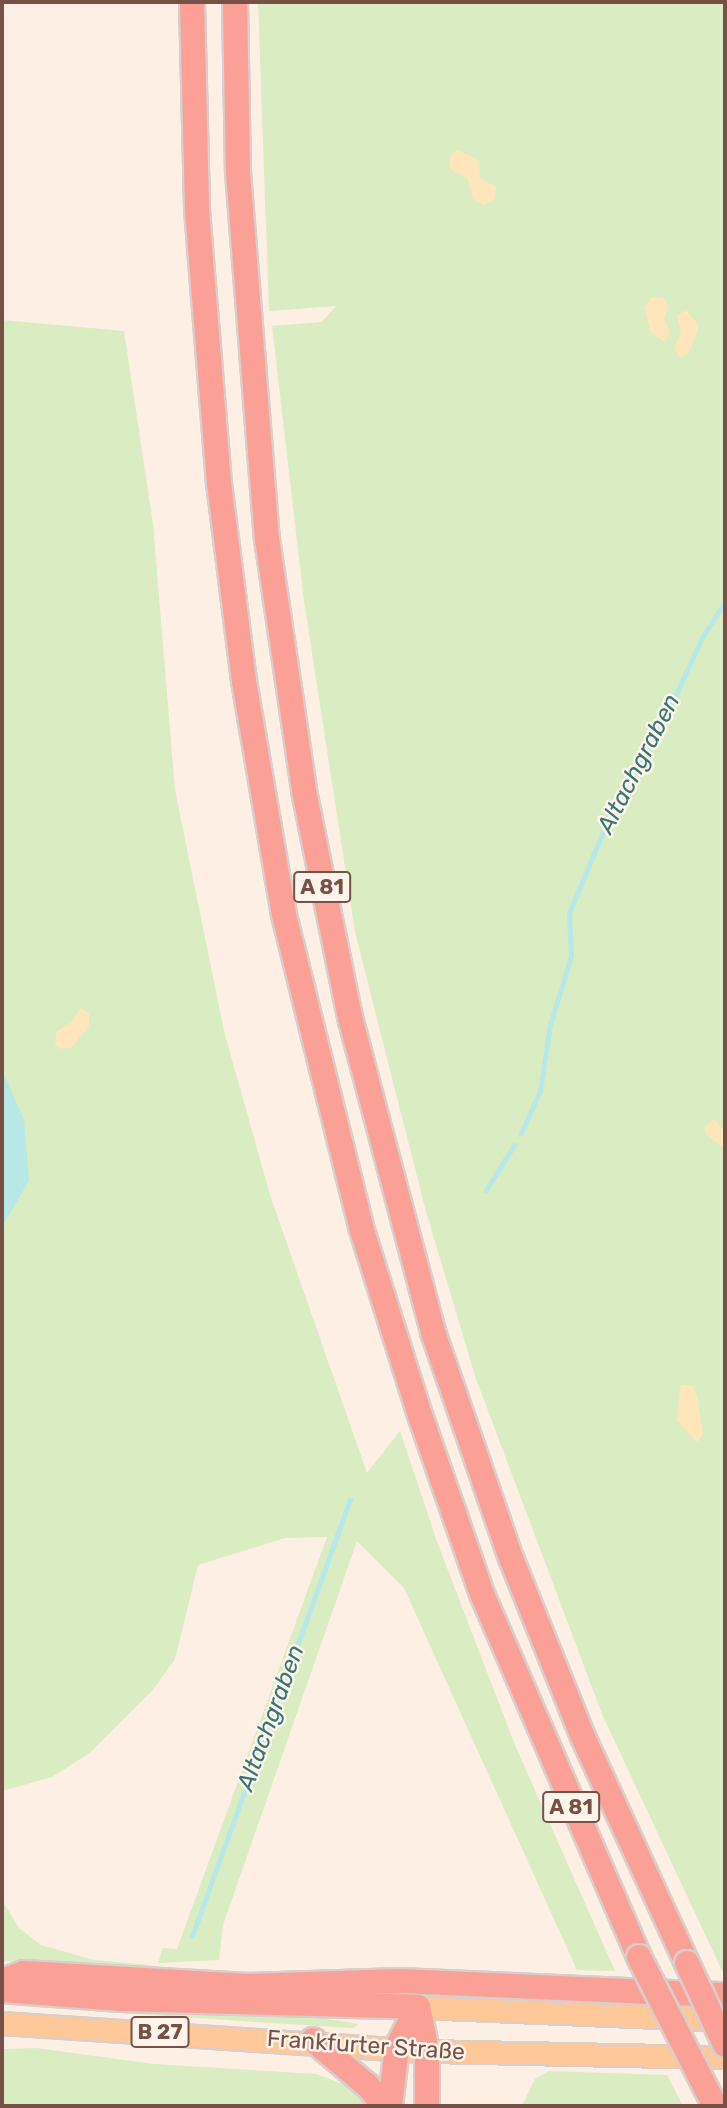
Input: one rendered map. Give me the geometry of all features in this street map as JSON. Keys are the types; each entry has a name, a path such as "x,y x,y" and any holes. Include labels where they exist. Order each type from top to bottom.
{"highway":[{"name":"A 81","path":"192,2 197,209 219,483 244,681 284,915 361,1227 429,1444 501,1643 639,1957 715,2106"},
{"name":"A 81","path":"235,2 237,172 267,539 304,791 351,1021 433,1332 511,1558 583,1737 725,2045"},
{"path":"2,1981 24,1973 248,1986 400,1981 725,1995"},
{"name":"Frankfurter Straße","path":"2,1990 121,1999 418,2007"},
{"path":"390,2106 397,2047 418,2007"},
{"path":"418,2007 427,2051 427,2106"},
{"path":"313,2040 368,2086 384,2106"}],"main road":[{"name":"Frankfurter Straße","path":"418,2007 725,2020"},
{"name":"Frankfurter Straße","path":"5,2023 313,2040 427,2051 725,2057"}],"green space":[{"path":"258,2 725,2 725,1977 602,1714 475,1376 425,1208 355,932 304,601 272,326 322,322 336,306 269,311"},
{"path":"2,320 124,331 153,524 175,790 224,1031 270,1195 367,1473 400,1431 436,1539 515,1745 615,1971 577,1970 404,1588 357,1541 223,1925 219,1960 158,1963 163,1948 177,1949 327,1537 285,1538 198,1565 175,1659 152,1691 91,1752 52,1777 2,1791"},
{"path":"2,1900 19,1928 41,1945 94,1960 151,1965 151,1970 2,1961"},
{"path":"5,2001 321,2018 358,2024 354,2028 270,2023 5,2005"},
{"path":"36,2048 154,2064 316,2074 346,2085 367,2106 2,2106 2,2049"},
{"path":"549,2071 667,2075 683,2106 522,2106 535,2079"}],"sand":[{"path":"457,150 478,160 480,178 496,187 495,199 483,205 473,199 467,178 450,169 450,157"},
{"path":"652,297 663,298 668,306 664,318 670,333 664,341 651,333 644,307"},
{"path":"686,310 699,326 689,353 681,358 674,350 681,331 677,316"},
{"path":"80,1008 89,1013 89,1026 72,1047 61,1049 55,1044 57,1031 72,1022"},
{"path":"714,1119 725,1132 725,1149 705,1133 705,1126"},
{"path":"681,1385 692,1385 697,1396 703,1434 697,1442 676,1420"}],"water":[{"path":"2,1070 24,1120 29,1181 2,1227"}],"waterway":[{"name":"Altachgraben","path":"521,1133 540,1091 550,1025 571,956 569,913 620,791 653,743 703,636 725,602"},
{"name":"Altachgraben","path":"486,1190 514,1145"},
{"name":"Altachgraben","path":"192,1936 350,1500"}]}
